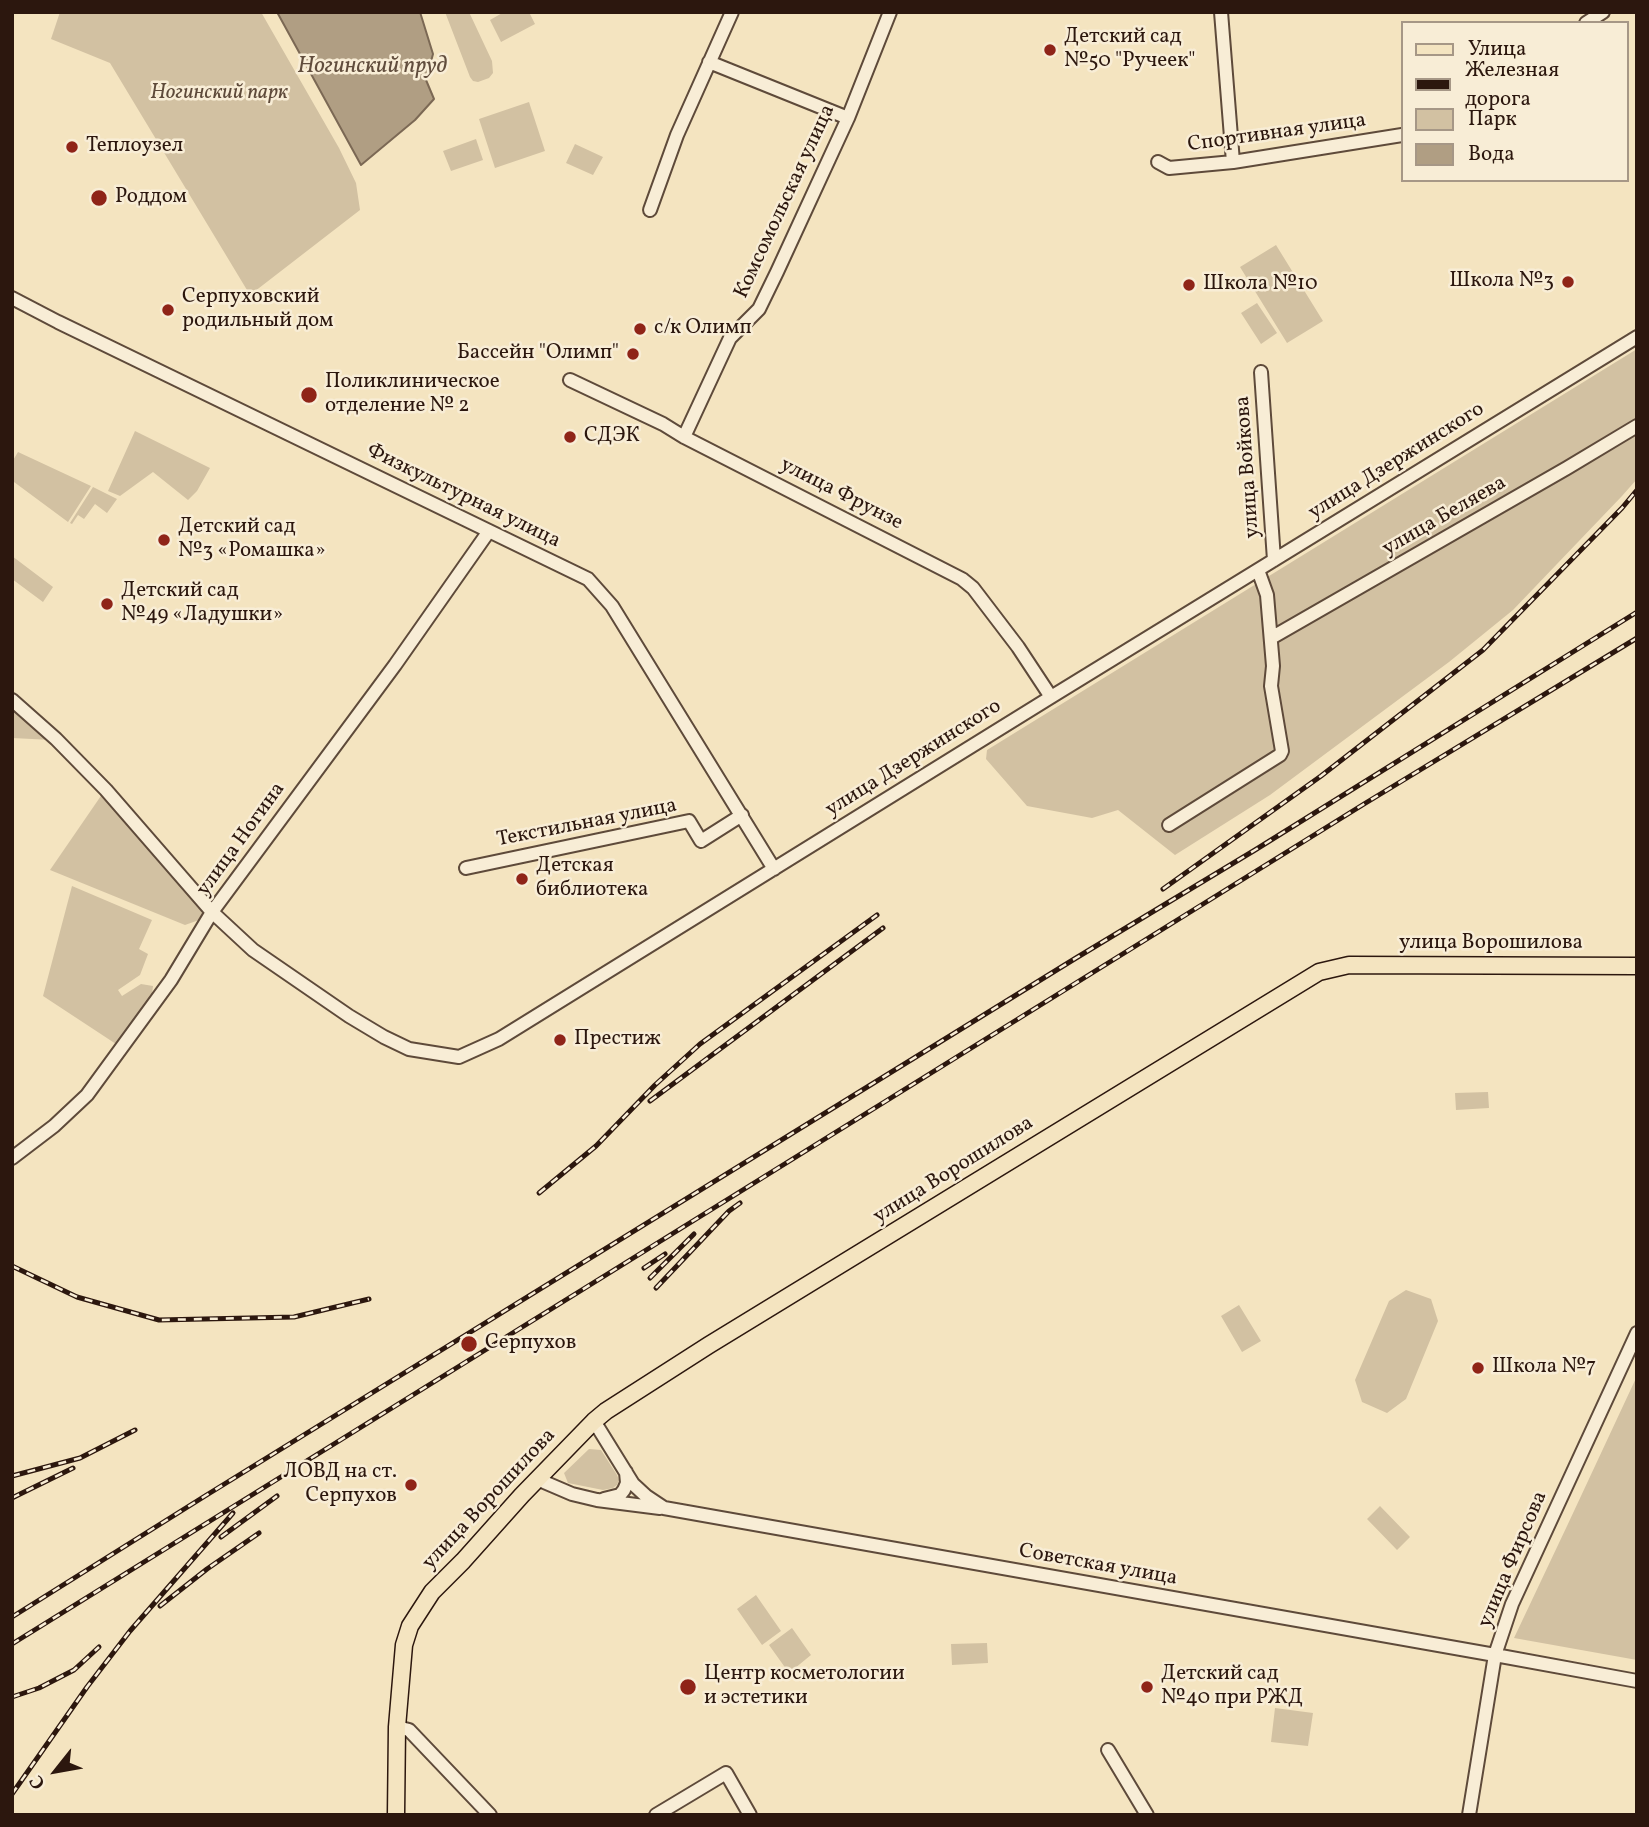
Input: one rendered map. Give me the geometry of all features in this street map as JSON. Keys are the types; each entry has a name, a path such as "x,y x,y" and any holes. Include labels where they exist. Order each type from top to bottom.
{"main road":[{"name":"улица Ворошилова","path":"396,1815 397,1727 404,1645 410,1626 432,1592 537,1479 594,1421 616,1405 1319,972 1349,965 1637,966"}],"street":[{"path":"650,210 677,135 732,12"},
{"name":"Комсомольская улица","path":"684,437 730,338 759,309 848,118 890,12"},
{"path":"1221,12 1233,162"},
{"path":"709,62 848,118"},
{"name":"Спортивная улица","path":"1158,162 1169,168 1233,162 1400,135"},
{"name":"Физкультурная улица","path":"12,298 588,579 612,606 774,869"},
{"name":"улица Дзержинского","path":"212,912 253,950 384,1037 409,1049 459,1057 499,1039 1637,337"},
{"name":"улица Войкова","path":"1261,372 1274,560"},
{"name":"улица Фрунзе","path":"570,380 663,424 962,579 973,588 1018,647 1051,697"},
{"name":"улица Беляева","path":"1271,638 1637,426"},
{"name":"улица Ногина","path":"12,1158 54,1126 87,1095 171,980 212,912 395,665 489,531"},
{"path":"1169,825 1280,755 1282,751 1270,686 1273,666 1267,595 1258,570"},
{"path":"12,700 56,739 106,790 212,912"},
{"name":"Текстильная улица","path":"466,868 689,821 701,841 742,815"},
{"name":"улица Фирсова","path":"1469,1815 1495,1655 1512,1604 1637,1333"},
{"name":"Советская улица","path":"594,1421 639,1491 664,1508 1637,1681"},
{"path":"597,1500 612,1499 620,1495 627,1483 626,1471"},
{"path":"537,1479 572,1494 597,1500 664,1508"},
{"path":"397,1727 409,1730 490,1815"},
{"path":"1108,1751 1147,1815"},
{"path":"656,1815 726,1773 750,1815"}],"green space":[{"name":"Ногинский парк","path":"60,12 261,12 339,148 356,183 360,210 250,295 110,63 51,39"},
{"path":"445,12 469,12 492,61 493,73 489,78 478,82 470,77"},
{"path":"504,12 529,12 535,24 501,42 490,20"},
{"path":"529,102 545,151 495,168 479,119"},
{"path":"476,139 483,160 451,171 443,151"},
{"path":"575,144 603,157 593,175 566,163"},
{"path":"1276,245 1323,321 1287,343 1240,267"},
{"path":"1257,303 1277,333 1261,344 1241,313"},
{"path":"1637,349 1637,479 1622,496 1513,610 1449,662 1270,795 1175,855 1118,810 1092,818 1027,806 986,759 987,750"},
{"path":"135,431 210,468 197,491 188,500 153,472 120,496 108,491"},
{"path":"18,452 91,486 68,522 14,482 12,462"},
{"path":"93,487 117,499 107,513 95,504 84,519 78,515 72,524 70,523"},
{"path":"12,556 53,587 43,602 12,579"},
{"path":"12,704 52,740 12,738"},
{"path":"105,790 213,915 185,925 50,870"},
{"path":"72,886 152,920 139,949 148,954 140,975 118,990 122,996 141,984 153,986 152,994 116,1044 43,996"},
{"path":"1488,1092 1489,1108 1456,1110 1455,1093"},
{"path":"1406,1290 1431,1299 1438,1321 1406,1399 1387,1413 1362,1402 1355,1380 1389,1301"},
{"path":"1239,1305 1261,1341 1242,1352 1221,1316"},
{"path":"1637,1376 1637,1660 1514,1638 1567,1526"},
{"path":"589,1449 601,1450 617,1475 619,1480 613,1488 603,1490 568,1483 564,1473"},
{"path":"1380,1506 1410,1537 1397,1550 1367,1519"},
{"path":"756,1595 781,1631 762,1645 737,1609"},
{"path":"792,1628 811,1655 789,1673 769,1645"},
{"path":"987,1643 988,1663 952,1665 951,1644"},
{"path":"1275,1708 1313,1713 1308,1746 1271,1742"}],"water":[{"name":"Ногинский пруд","path":"277,12 420,12 433,54 426,80 434,99 415,120 361,165"}],"railway":[{"path":"1163,889 1321,776 1483,650 1637,490"},
{"path":"12,1617 1637,612"},
{"path":"12,1644 1364,804 1637,638"},
{"path":"539,1193 596,1146 655,1085 700,1044 877,915"},
{"path":"650,1101 883,928"},
{"path":"656,1288 729,1211 740,1203"},
{"path":"650,1278 694,1234"},
{"path":"644,1268 665,1254"},
{"path":"12,1266 77,1297 159,1320 294,1317 369,1299"},
{"path":"12,1476 80,1458 135,1430"},
{"path":"12,1498 73,1468"},
{"path":"221,1537 277,1496"},
{"path":"12,1794 130,1631 233,1513"},
{"path":"160,1606 259,1533"},
{"path":"12,1697 39,1688 74,1670 99,1647"}],"place":[{"name":"Детский сад №50 \"Ручеек\"","path":"1050,50"},
{"name":"Теплоузел","path":"72,147"},
{"name":"Роддом","path":"99,198"},
{"name":"Школа №3","path":"1568,282"},
{"name":"Школа №10","path":"1189,285"},
{"name":"Серпуховский родильный дом","path":"168,310"},
{"name":"с/к Олимп","path":"640,329"},
{"name":"Бассейн \"Олимп\"","path":"633,354"},
{"name":"Поликлиническое отделение № 2","path":"309,395"},
{"name":"СДЭК","path":"570,437"},
{"name":"Детский сад №3 «Ромашка»","path":"164,540"},
{"name":"Детский сад №49 «Ладушки»","path":"107,604"},
{"name":"Детская библиотека","path":"522,879"},
{"name":"Престиж","path":"560,1040"},
{"name":"Серпухов","path":"469,1344"},
{"name":"Школа №7","path":"1478,1368"},
{"name":"ЛОВД на ст. Серпухов","path":"411,1485"},
{"name":"Центр косметологии и эстетики","path":"688,1687"},
{"name":"Детский сад №40 при РЖД","path":"1147,1687"}]}
